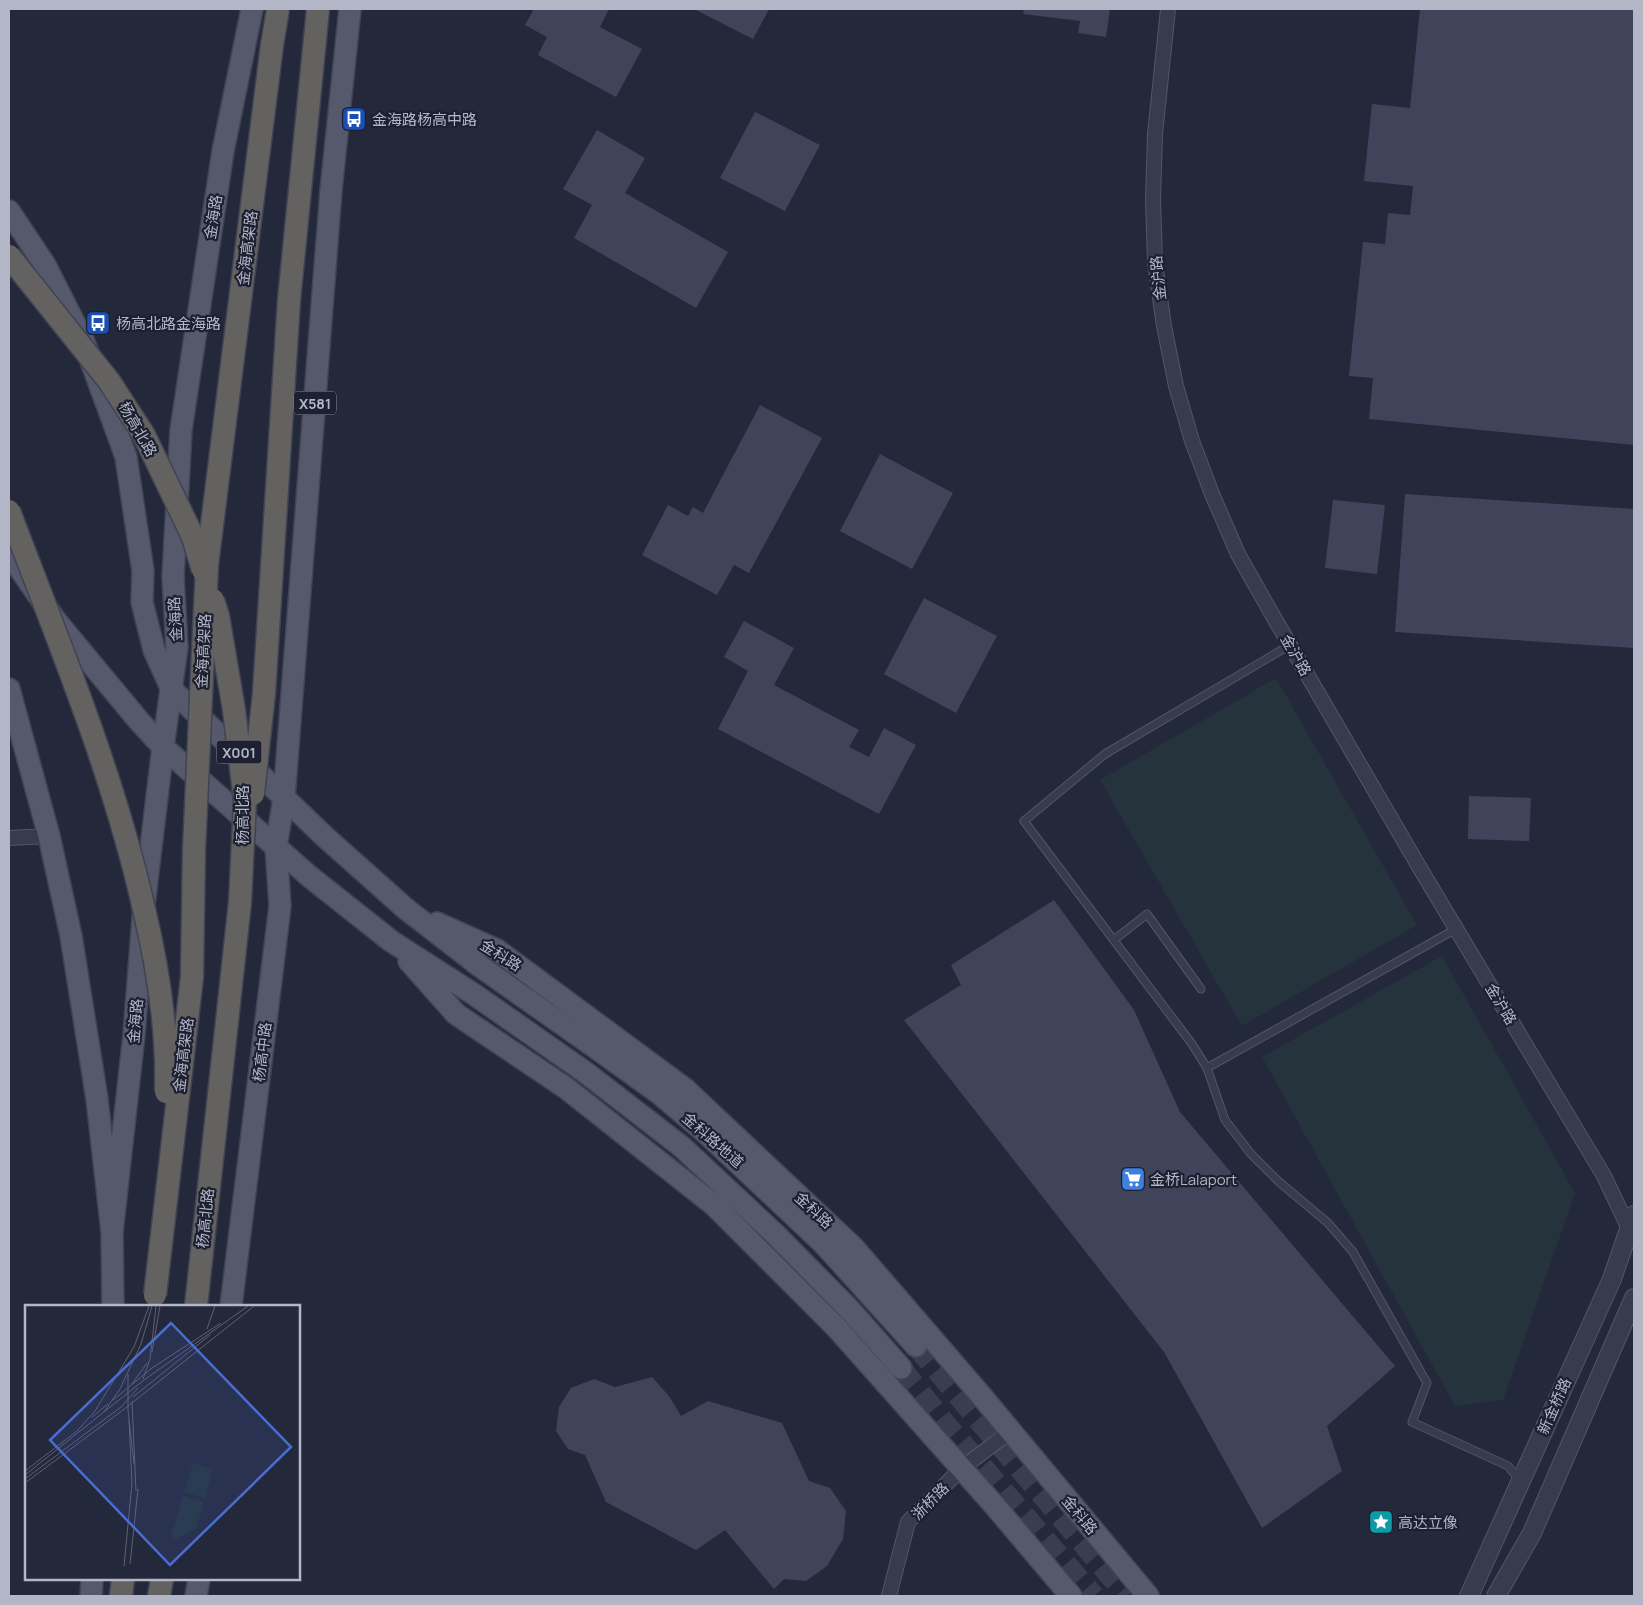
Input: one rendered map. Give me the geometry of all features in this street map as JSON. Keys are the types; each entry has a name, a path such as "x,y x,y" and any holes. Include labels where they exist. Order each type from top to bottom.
{"highway":[{"name":"金海高架路","path":"154,1301 192,977 194,850 207,565 278,9"},
{"path":"240,902 264,693 289,300 318,9"},
{"name":"杨高北路","path":"9,256 114,388 144,435 193,537 218,616 234,710 245,801 240,902 196,1305"},
{"path":"9,511 85,710 112,790 132,856 153,948 165,1025 167,1080 154,1301"},
{"path":"121,1596 123,1580"},
{"path":"159,1596 162,1580"}],"main road":[{"name":"金海路","path":"112,1232 134,1035 144,906 177,647 173,577 181,430 223,151 252,9"},
{"name":"X581","path":"284,798 331,190 350,9"},
{"name":"杨高北路","path":"9,211 45,265 84,342 126,457 143,571 142,602 154,650 172,690"},
{"path":"9,553 56,621 163,747 334,897 391,941 456,1014 566,1088 714,1205 836,1327 962,1468 1071,1596"},
{"path":"9,689 49,836 71,936 98,1099 112,1232 113,1305"},
{"name":"金科路","path":"172,690 324,836 406,909 481,967"},
{"name":"杨高中路","path":"231,1305 280,906 276,847 284,798"},
{"name":"金科路","path":"406,909 497,950 685,1089 854,1248 1011,1431 1148,1596"},
{"name":"金科路地道","path":"391,941 475,994 585,1072 682,1147 789,1248 850,1310 901,1368"},
{"name":"金科路地道","path":"481,967 660,1094 706,1133 823,1243 916,1346"},
{"path":"91,1596 92,1580"},
{"path":"196,1596 199,1580"}],"street":[{"name":"金沪路","path":"1168,9 1155,134 1153,199 1155,262 1164,326 1176,386 1192,441 1212,494 1238,554 1290,645 1633,1228"},
{"path":"9,838 49,836"},
{"name":"新金桥路","path":"1469,1596 1612,1280 1633,1228"},
{"name":"新金桥路","path":"1496,1596 1532,1533 1634,1298"},
{"name":"浙桥路","path":"889,1596 908,1522 962,1468 1011,1431"}],"lane":[{"path":"1290,645 1104,754 1024,821 1192,1044 1207,1068 1225,1120 1251,1154 1278,1181 1328,1224 1353,1252 1427,1383 1412,1422 1508,1466 1520,1481"},
{"path":"1114,940 1147,914 1201,989"},
{"path":"1207,1068 1456,929"}],"shaded area":[{"path":"1276,678 1417,925 1242,1026 1100,780"},
{"path":"1442,956 1575,1193 1503,1400 1455,1406 1262,1057"}],"building":[{"path":"534,9 609,9 600,27 642,49 616,97 538,55 547,37 525,25"},
{"path":"694,9 769,9 753,39"},
{"path":"1024,9 1110,9 1106,37 1078,33 1080,21 1023,14"},
{"path":"1420,9 1634,9 1634,445 1369,419 1373,378 1349,376 1363,242 1385,244 1388,213 1410,215 1413,186 1364,181 1372,104 1410,108"},
{"path":"755,112 820,145 785,211 720,178"},
{"path":"597,130 645,158 625,193 728,252 696,308 574,238 592,205 563,189"},
{"path":"760,405 822,438 749,573 734,565 717,595 642,555 668,505 688,516 693,507 703,513"},
{"path":"880,454 953,493 912,569 840,531"},
{"path":"1405,494 1634,509 1634,648 1395,632"},
{"path":"1333,500 1385,505 1377,574 1325,568"},
{"path":"924,598 997,636 956,713 884,674"},
{"path":"744,621 794,648 774,685 859,730 849,747 869,757 884,728 916,745 879,814 718,729 748,671 724,657"},
{"path":"1469,796 1531,798 1529,841 1468,839"},
{"name":"金桥Lalaport","path":"1054,900 1134,1010 1180,1112 1395,1366 1327,1426 1342,1471 1262,1528 1164,1352 904,1020 961,985 951,965"},
{"path":"652,1377 669,1396 681,1416 708,1401 782,1423 809,1481 830,1488 846,1511 843,1539 827,1566 806,1581 784,1579 774,1589 725,1530 696,1550 606,1502 585,1455 568,1449 556,1431 559,1407 571,1388 594,1379 615,1387"}],"tunnel":[{"path":"916,1346 1127,1596"},
{"path":"901,1368 945,1423 1094,1596"}],"place":[{"name":"金海路杨高中路","path":"354,119"},
{"name":"杨高北路金海路","path":"98,323"},
{"name":"金桥Lalaport","path":"1133,1179"},
{"name":"高达立像","path":"1381,1522"}]}
